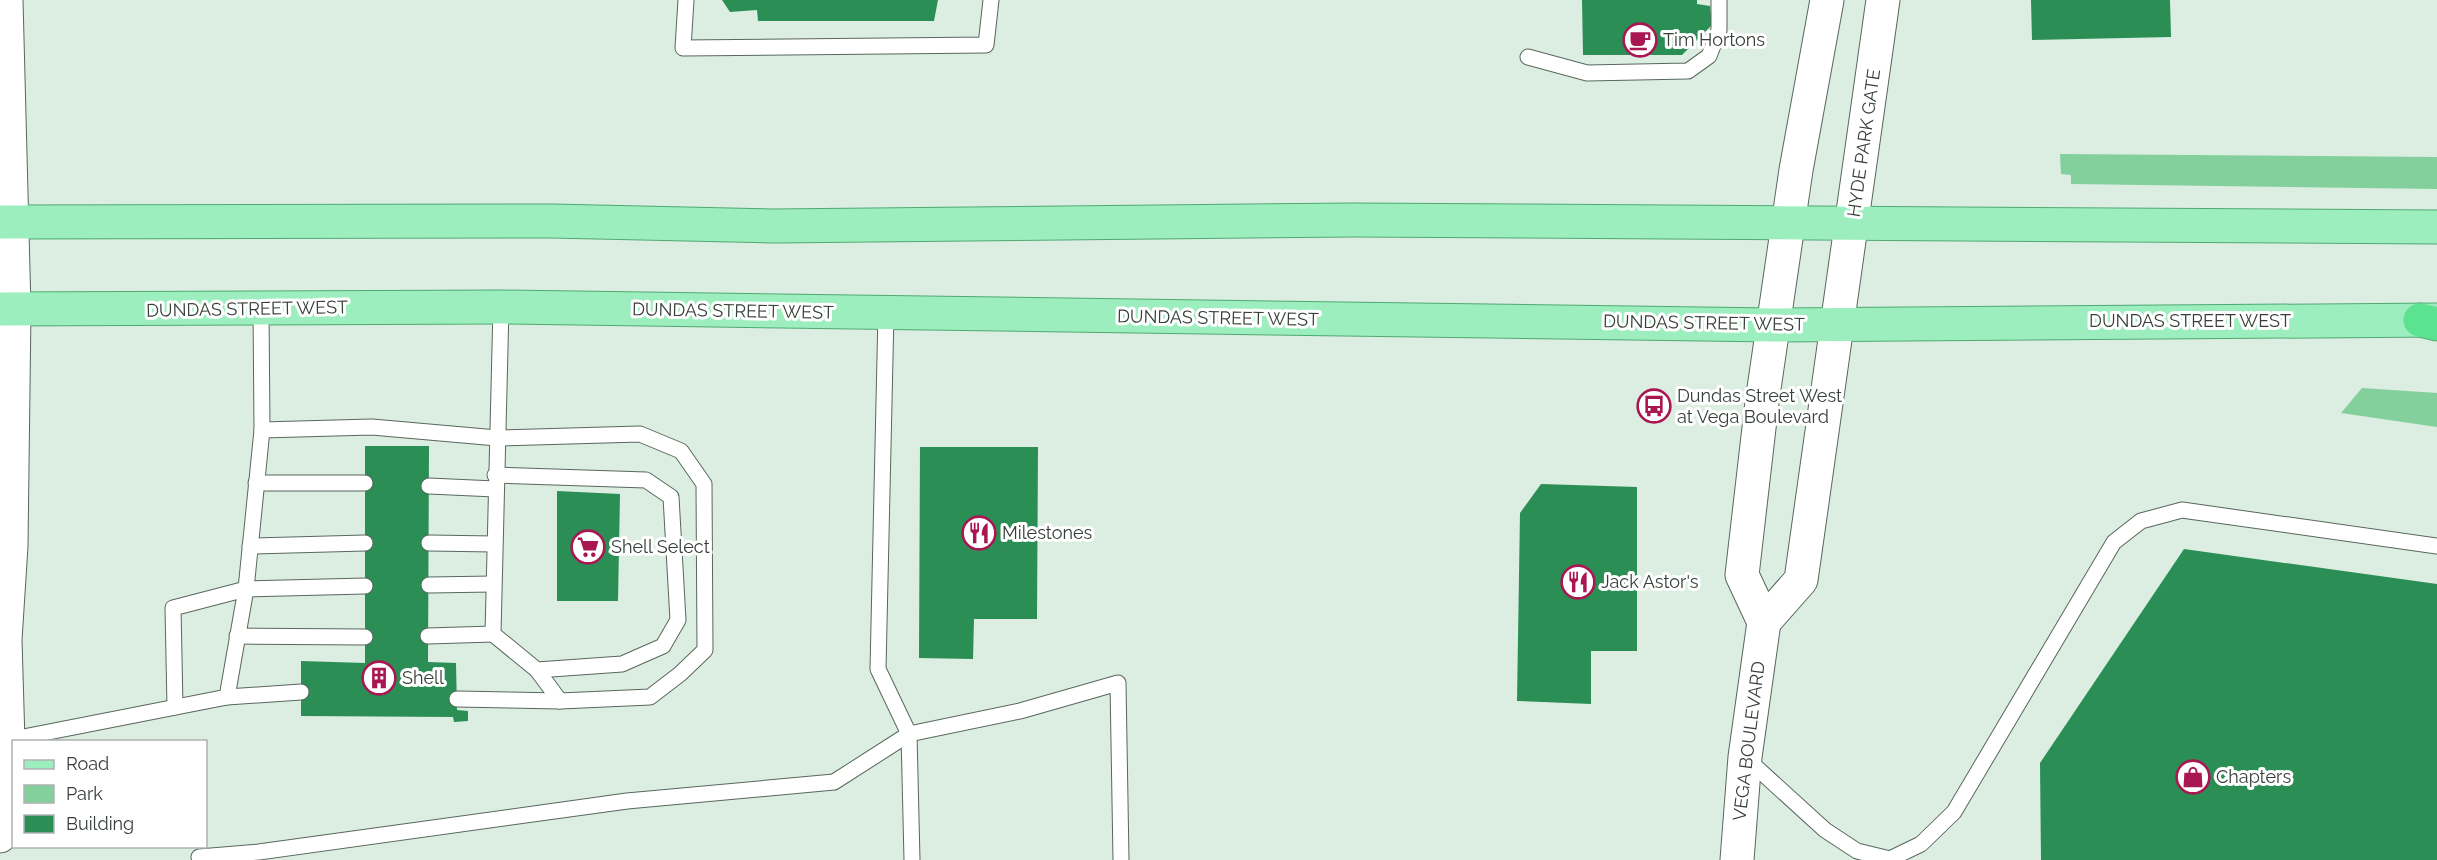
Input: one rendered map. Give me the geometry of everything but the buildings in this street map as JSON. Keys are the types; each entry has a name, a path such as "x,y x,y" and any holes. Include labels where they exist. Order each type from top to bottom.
{"main road":[{"path":"6,222 552,221 774,226 1342,220 2437,227"},
{"name":"DUNDAS STREET WEST","path":"7,309 501,307 1773,326 2431,321"}],"street":[{"path":"0,836 10,810 6,640 11,546 7,309 12,272 6,222 6,0"},
{"path":"1827,0 1788,222 1742,574 1764,622 1801,580 1838,325"},
{"name":"HYDE PARK GATE","path":"1838,325 1883,0"},
{"name":"VEGA BOULEVARD","path":"1737,860 1745,757 1764,622"}],"lane":[{"path":"686,0 683,48 986,45 992,0"},
{"path":"1528,57 1587,73 1688,71 1709,56 1719,30 1719,0"},
{"path":"493,634 501,307"},
{"path":"227,697 246,589 261,430 261,308"},
{"path":"886,313 878,669 909,734 912,860"},
{"path":"261,430 372,428 497,438 640,434 681,451 704,484 705,650 680,674 650,697 560,701 457,699"},
{"path":"429,486 495,482 646,480 670,497 678,620 663,646 622,664 537,670"},
{"path":"256,483 365,483"},
{"path":"1745,757 1825,830 1857,851 1890,859 1921,844 1953,812 2114,542 2141,521 2182,510 2437,546"},
{"path":"250,546 365,543"},
{"path":"429,543 494,544"},
{"path":"429,585 493,584"},
{"path":"175,707 173,608 246,589 365,586"},
{"path":"428,636 493,634 537,670 560,701"},
{"path":"237,636 365,638"},
{"path":"200,860 199,857 271,850 627,801 834,782 909,734 1020,711 1118,683 1121,860"},
{"path":"8,740 227,697 302,692"}],"green space":[{"path":"2060,154 2437,157 2437,189 2071,184 2071,175 2061,174"},
{"path":"2362,388 2437,393 2437,427 2341,413"}],"place":[{"name":"Tim Hortons","path":"1640,40"},
{"name":"Dundas Street West at Vega Boulevard","path":"1654,406"},
{"name":"Milestones","path":"979,533"},
{"name":"Shell Select","path":"588,547"},
{"name":"Jack Astor's","path":"1578,582"},
{"name":"Shell","path":"379,678"},
{"name":"Chapters","path":"2193,777"}]}
